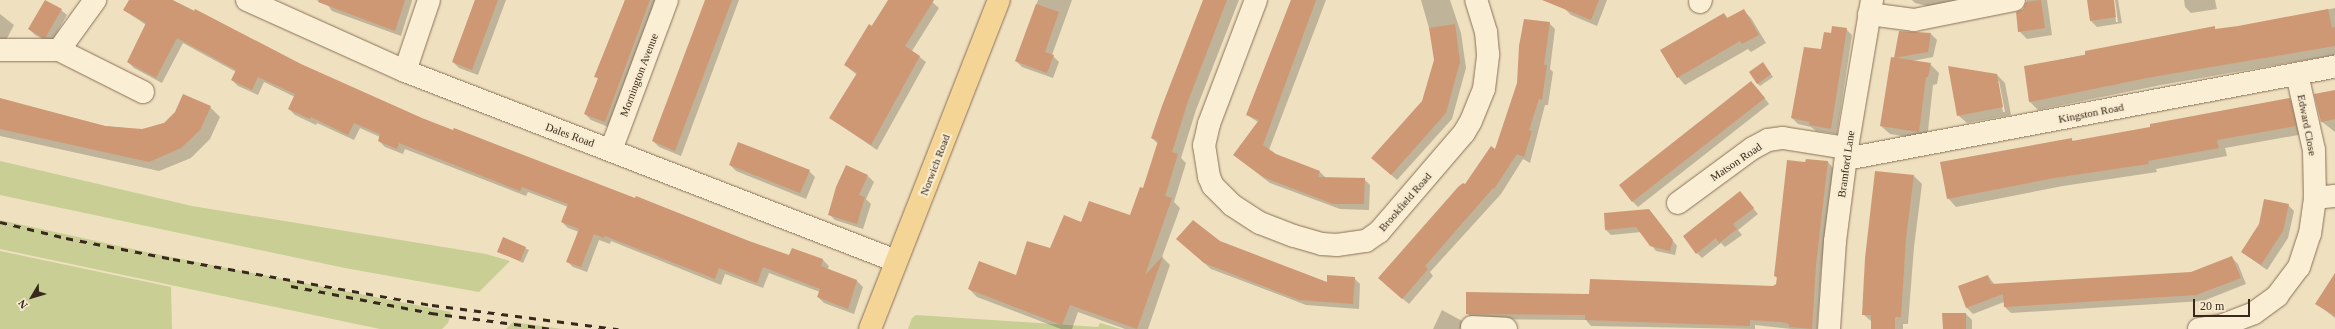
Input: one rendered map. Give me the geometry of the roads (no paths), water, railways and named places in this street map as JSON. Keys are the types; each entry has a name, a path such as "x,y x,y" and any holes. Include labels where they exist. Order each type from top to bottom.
{"main road":[{"name":"Norwich Road","path":"870,329 999,0"}],"street":[{"path":"59,50 95,0"},
{"name":"Dales Road","path":"247,0 405,71 896,261"},
{"path":"405,71 429,0"},
{"name":"Mornington Avenue","path":"611,150 667,0"},
{"name":"Brookfield Road","path":"1256,0 1208,124 1204,146 1206,168 1209,177 1213,186 1232,205 1260,224 1322,244 1338,245 1359,244 1379,232 1464,133 1471,121 1484,89 1488,54 1486,32 1476,0"},
{"path":"1871,7 1914,20 2014,0"},
{"name":"Bramford Lane","path":"1829,329 1835,240 1847,154 1871,7"},
{"path":"0,50 59,50 143,92"},
{"name":"Kingston Road","path":"1847,154 2335,67"},
{"name":"Edward Close","path":"2199,329 2223,325 2254,313 2277,296 2299,267 2325,197 2297,74"},
{"name":"Matson Road","path":"1678,203 1753,148 1768,140 1783,138 1847,154"},
{"path":"1472,328 1506,329"}],"railway":[{"path":"0,222 66,238 173,259 432,305 618,329"},
{"path":"291,286 431,313 552,329"}]}
